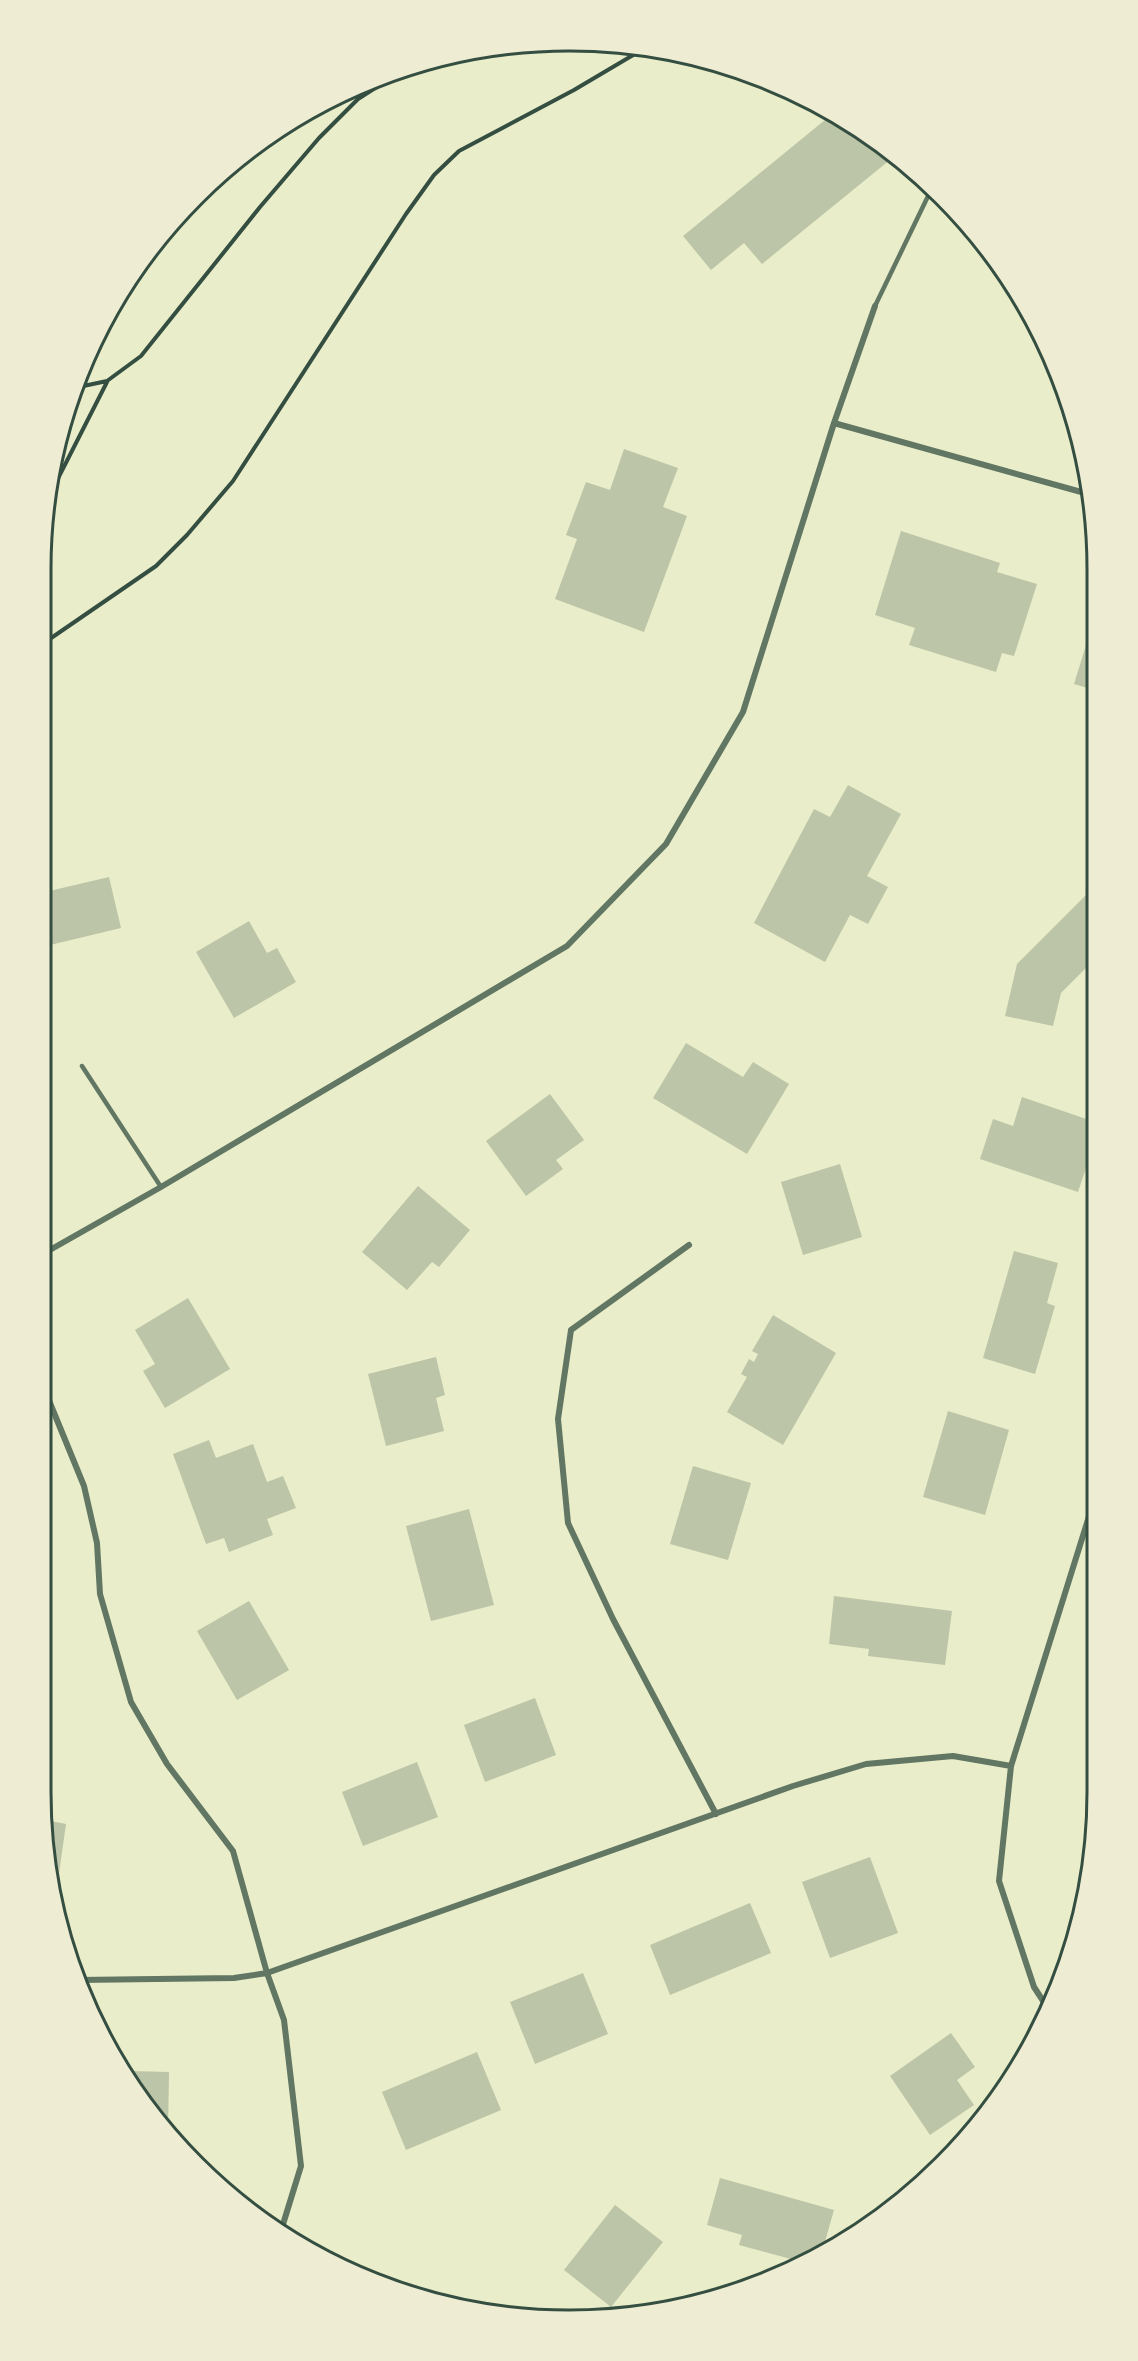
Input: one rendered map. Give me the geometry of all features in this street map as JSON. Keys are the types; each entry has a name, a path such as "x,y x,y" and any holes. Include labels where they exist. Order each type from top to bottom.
{"street":[{"path":"51,1250 567,946 666,844 743,712 834,423 875,306"},
{"path":"834,423 1081,492"},
{"path":"689,1245 571,1330 558,1419 568,1523 613,1620 716,1814"},
{"path":"51,1407 84,1486 96,1543 100,1594 131,1702 167,1764 234,1851 267,1973 284,2020 301,2166 283,2224"},
{"path":"1043,2001 1034,1987 999,1881 1011,1766 1087,1523"},
{"path":"86,1980 234,1978 267,1973 793,1786 866,1764 953,1756 1011,1766"}],"lane":[{"path":"875,306 928,196"},
{"path":"82,1066 161,1187"}],"path":[{"path":"51,638 156,566 187,535 233,481 399,224 434,176 459,151 574,90 634,55"},
{"path":"84,386 107,381 141,357 260,207 319,138 358,99 374,89"},
{"path":"60,475 107,381"}],"building":[{"path":"826,119 888,161 762,264 744,243 711,270 683,236"},
{"path":"624,449 678,468 663,507 687,516 644,632 555,599 577,539 566,535 586,482 610,490"},
{"path":"901,531 1000,563 997,572 1037,584 1014,656 1002,653 996,672 909,645 915,628 875,615"},
{"path":"1087,642 1087,688 1074,684"},
{"path":"848,785 901,814 867,876 888,887 868,924 850,915 825,962 754,923 814,809 830,817"},
{"path":"109,877 121,928 51,945 51,891"},
{"path":"1087,894 1087,967 1061,993 1053,1026 1005,1016 1017,964"},
{"path":"249,921 267,953 277,948 296,982 234,1018 196,952"},
{"path":"686,1043 743,1077 753,1062 789,1084 747,1154 653,1098"},
{"path":"550,1094 584,1140 556,1160 563,1169 526,1196 486,1141"},
{"path":"1022,1097 1087,1119 1087,1165 1078,1192 980,1159 993,1119 1013,1126"},
{"path":"840,1164 862,1237 803,1255 781,1182"},
{"path":"418,1186 470,1230 439,1267 432,1262 407,1290 362,1252"},
{"path":"1014,1251 1058,1263 1047,1303 1055,1306 1035,1374 983,1358"},
{"path":"188,1298 230,1369 165,1408 143,1371 155,1364 135,1330"},
{"path":"773,1315 836,1353 783,1445 727,1412 747,1377 741,1374 749,1359 754,1362 758,1354 752,1351"},
{"path":"436,1357 445,1395 436,1398 444,1431 386,1446 368,1374"},
{"path":"948,1411 1009,1430 985,1515 923,1497"},
{"path":"209,1440 216,1458 253,1444 267,1482 283,1476 296,1508 267,1519 273,1535 229,1552 224,1538 206,1544 173,1454"},
{"path":"693,1466 751,1483 728,1560 670,1544"},
{"path":"469,1509 494,1605 431,1621 406,1526"},
{"path":"834,1596 952,1611 945,1665 868,1656 869,1649 829,1644"},
{"path":"249,1601 289,1670 237,1700 197,1631"},
{"path":"535,1698 556,1755 485,1782 464,1725"},
{"path":"417,1762 438,1817 363,1846 342,1792"},
{"path":"52,1821 66,1824 58,1878"},
{"path":"870,1857 898,1933 830,1958 802,1882"},
{"path":"750,1903 771,1953 670,1995 650,1945"},
{"path":"583,1973 608,2034 535,2064 510,2002"},
{"path":"951,2033 975,2067 957,2080 974,2105 930,2135 890,2076"},
{"path":"477,2052 501,2110 406,2150 382,2092"},
{"path":"132,2071 169,2072 168,2120"},
{"path":"720,2178 834,2210 825,2243 793,2259 739,2245 742,2235 707,2225"},
{"path":"615,2205 663,2242 611,2307 564,2270"}]}
